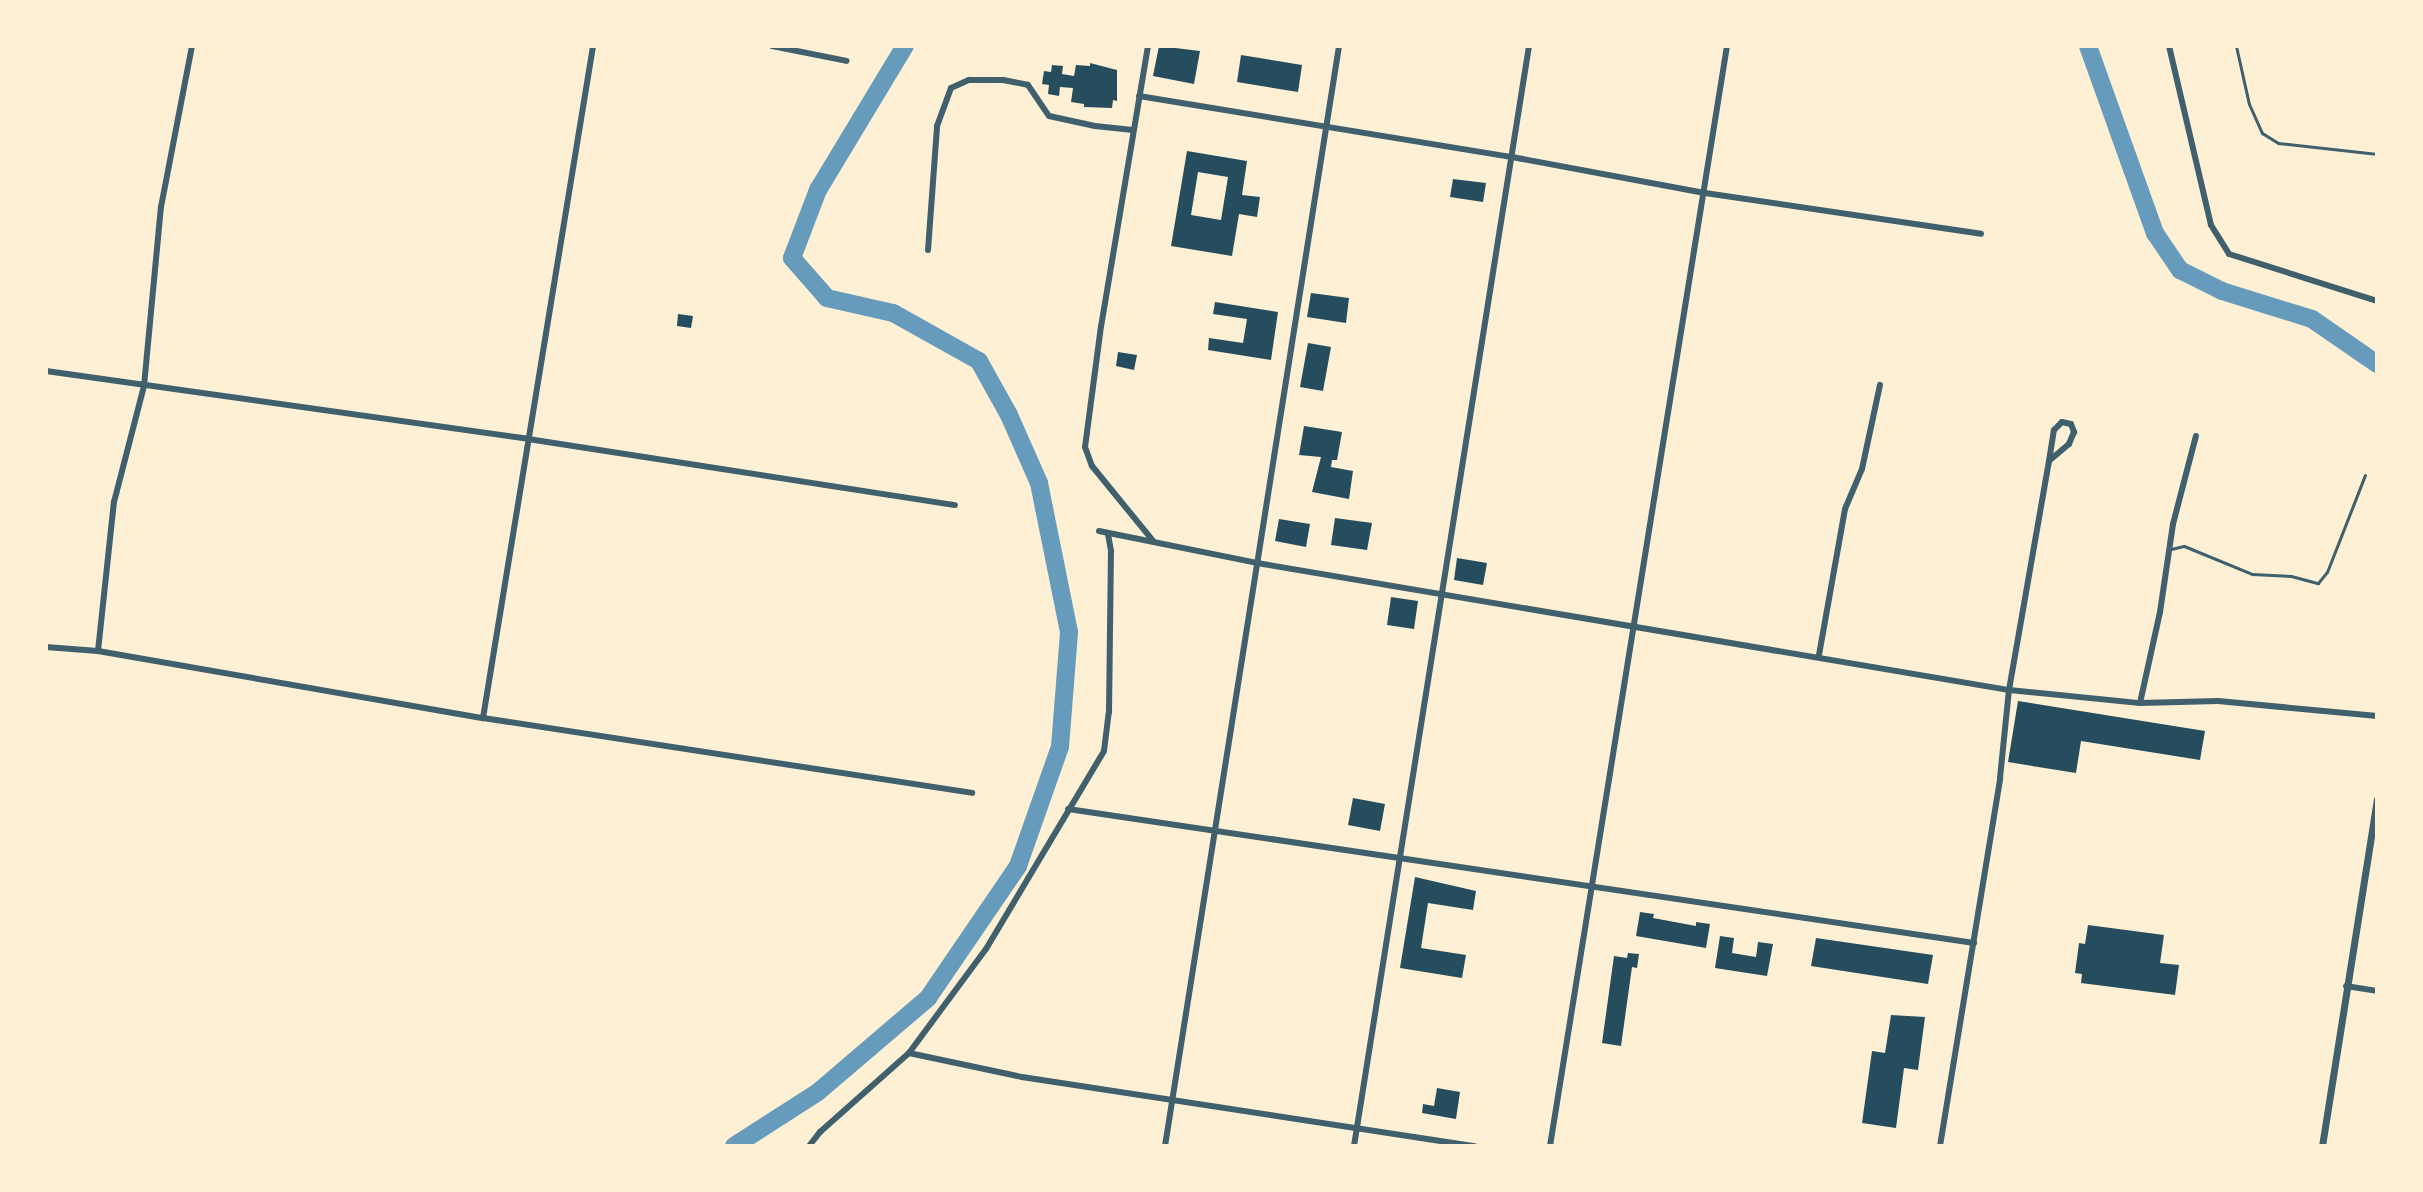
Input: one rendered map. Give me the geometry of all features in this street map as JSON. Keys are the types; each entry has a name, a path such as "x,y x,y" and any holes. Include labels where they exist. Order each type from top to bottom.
{"street":[{"path":"98,651 114,502 144,386 161,207 192,46"},
{"path":"483,718 593,46"},
{"path":"772,46 847,61"},
{"path":"1148,46 1085,447 1092,466 1154,542"},
{"path":"1165,1146 1339,46"},
{"path":"1354,1146 1529,46"},
{"path":"1550,1146 1594,888 1727,46"},
{"path":"2169,46 2211,225 2229,254 2377,301"},
{"path":"928,250 937,126 951,88 969,80 1028,85 1049,116 1133,130"},
{"path":"1139,96 1512,157 1705,193 1981,234"},
{"path":"46,371 528,439 955,505"},
{"path":"1819,655 1845,509 1862,469 1880,385"},
{"path":"1940,1146 2010,707 2009,690 2054,430 2062,422 2071,424 2074,432 2069,444 2049,461"},
{"path":"2140,703 2171,549 2173,524 2196,436"},
{"path":"1099,531 1257,563 1819,655 2009,690 2140,703 2218,701 2377,716"},
{"path":"809,1146 820,1132 909,1053 986,949 1104,751 1109,712 1111,551 1108,534"},
{"path":"46,647 98,651 483,718 972,793"},
{"path":"2322,1146 2377,799"},
{"path":"1068,809 1974,943"},
{"path":"2346,986 2377,991"},
{"path":"909,1053 1022,1077 1173,1097 1475,1146"}],"lane":[{"path":"2236,46 2249,104 2262,133 2278,143 2377,154"},
{"path":"2171,549 2184,546 2252,574 2291,576 2318,583 2327,572 2365,475"}],"building":[{"path":"1159,46 1200,51 1194,84 1153,76"},
{"path":"1241,55 1302,65 1298,92 1237,82"},
{"path":"1090,63 1117,70 1117,101 1113,100 1112,108 1084,107 1084,104 1071,102 1073,88 1060,87 1059,96 1048,94 1049,85 1042,84 1044,71 1051,72 1052,65 1063,66 1062,74 1074,76 1076,65 1090,66"},
{"path":"1187,151 1247,161 1242,195 1260,197 1257,217 1239,214 1232,256 1171,246","holes":["1198,172 1228,177 1221,220 1191,215"]},
{"path":"1453,179 1486,183 1483,202 1450,197"},
{"path":"1311,293 1349,298 1346,323 1307,317"},
{"path":"1215,302 1278,312 1271,360 1208,350 1209,338 1243,343 1247,319 1213,314"},
{"path":"678,314 693,316 691,328 677,326"},
{"path":"1308,343 1331,347 1323,391 1300,387"},
{"path":"1118,352 1137,355 1134,370 1116,366"},
{"path":"1304,426 1342,432 1337,460 1332,460 1331,467 1353,471 1349,499 1312,492 1321,457 1299,455"},
{"path":"1335,518 1372,523 1367,550 1331,545"},
{"path":"1279,519 1310,524 1306,547 1275,541"},
{"path":"1457,558 1487,563 1483,585 1454,580"},
{"path":"1391,597 1418,601 1414,629 1387,625"},
{"path":"2018,701 2205,731 2200,760 2081,741 2076,773 2008,762"},
{"path":"1353,798 1385,804 1380,831 1348,825"},
{"path":"1415,877 1476,891 1473,910 1428,903 1421,948 1466,955 1462,978 1400,968"},
{"path":"1640,912 1654,914 1653,918 1696,926 1696,922 1710,924 1706,948 1636,936"},
{"path":"2088,925 2164,935 2160,963 2179,965 2175,995 2081,983 2082,974 2075,973 2079,943 2085,944"},
{"path":"1720,936 1734,938 1732,953 1756,957 1758,942 1773,944 1767,976 1715,968"},
{"path":"1816,938 1933,955 1928,984 1811,966"},
{"path":"1628,953 1639,954 1637,968 1632,967 1621,1046 1602,1043 1614,956 1627,958"},
{"path":"1891,1015 1925,1017 1918,1070 1904,1068 1896,1128 1862,1123 1872,1051 1885,1053"},
{"path":"1437,1088 1460,1092 1456,1119 1422,1113 1423,1104 1434,1106"}],"waterway":[{"path":"734,1146 818,1092 928,998 1018,866 1060,747 1069,632 1039,483 1009,415 979,361 893,313 827,298 792,258 818,190 905,46"},
{"path":"2088,46 2155,233 2180,270 2222,291 2312,319 2377,364"}]}
